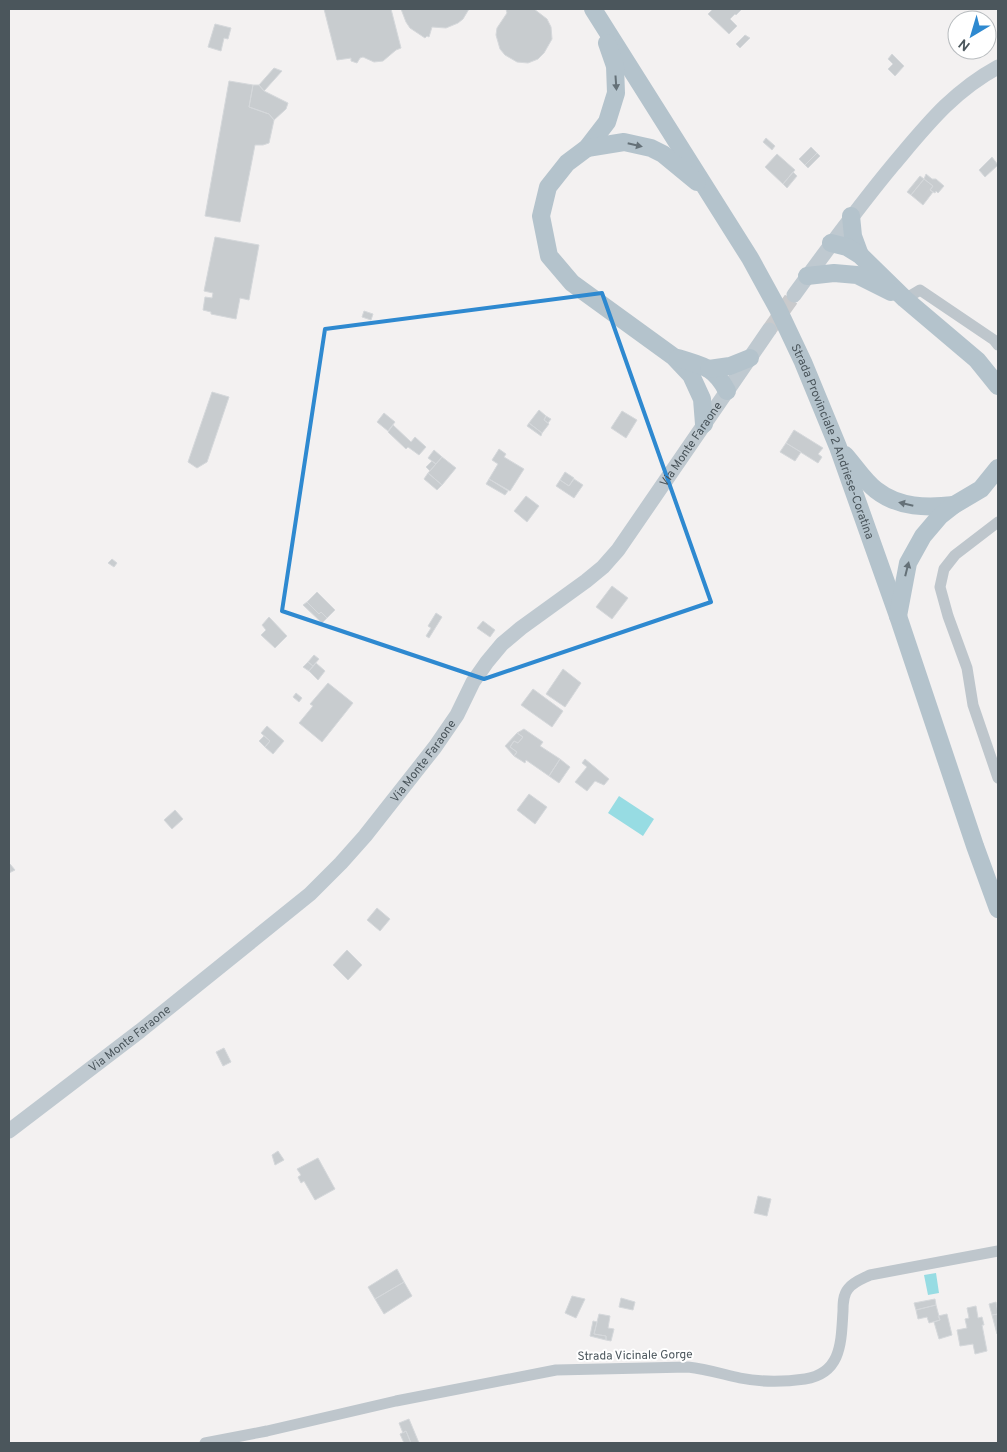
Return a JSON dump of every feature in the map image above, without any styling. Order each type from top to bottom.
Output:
[{"type":"main road","points":[[596,14],[614,66],[616,92],[607,122],[587,148],[568,163],[548,187],[541,216],[550,256],[572,283],[674,357],[692,375],[710,388],[727,391]]},
{"type":"main road","name":"Strada Provinciale 2 Andriese-Coratina","points":[[596,14],[750,258],[778,309],[803,362],[838,447],[998,909]]},
{"type":"main road","points":[[587,148],[624,142],[651,148],[663,154],[709,192]]},
{"type":"main road","points":[[851,216],[853,236],[860,255]]},
{"type":"main road","points":[[831,243],[847,247],[860,255],[905,298],[977,360],[998,386]]},
{"type":"main road","points":[[831,243],[840,259],[857,275],[905,298]]},
{"type":"main road","points":[[807,276],[834,273],[857,275]]},
{"type":"main road","points":[[674,357],[709,369],[720,378],[727,391]]},
{"type":"main road","points":[[709,369],[730,366],[750,358]]},
{"type":"main road","points":[[692,375],[702,399],[704,424]]},
{"type":"main road","points":[[838,447],[876,490],[898,502],[925,508],[954,505]]},
{"type":"main road","points":[[898,616],[908,563],[923,536],[940,516],[981,489],[998,468]]},
{"type":"street","points":[[794,296],[851,216],[937,113],[968,86],[998,67]]},
{"type":"street","points":[[905,298],[920,290],[994,340],[998,345]]},
{"type":"street","name":"Via Monte Faraone","points":[[9,1131],[155,1019],[310,894],[341,864],[435,747],[457,715],[473,682],[502,644],[520,628],[586,582],[618,550],[769,330]]},
{"type":"street","points":[[998,522],[955,555],[944,569],[940,587],[948,616],[967,668],[973,705],[998,778]]},
{"type":"street","name":"Strada Vicinale Gorge","points":[[205,1443],[267,1431],[406,1399],[556,1370],[688,1367],[708,1369],[741,1378],[765,1381],[804,1379],[818,1376],[828,1370],[836,1358],[841,1338],[844,1299],[847,1290],[856,1282],[870,1275],[998,1251]]},
{"type":"highlighted area","points":[[602,293],[711,602],[484,679],[282,611],[325,329]]},
{"type":"water","points":[[619,796],[654,819],[643,836],[608,813]]},
{"type":"water","points":[[936,1273],[939,1293],[928,1295],[924,1275]]},
{"type":"building","points":[[324,9],[391,9],[401,48],[383,61],[374,62],[363,57],[357,63],[351,61],[351,58],[337,60]]},
{"type":"building","points":[[401,9],[469,9],[458,23],[446,28],[432,27],[429,37],[425,38],[410,28]]},
{"type":"building","points":[[506,9],[534,9],[547,19],[551,27],[552,39],[538,59],[528,63],[517,62],[505,55],[500,49],[496,35],[497,28],[507,13]]},
{"type":"building","points":[[713,9],[742,9],[730,19],[737,26],[729,34],[708,14]]},
{"type":"building","points":[[215,24],[231,28],[228,39],[224,38],[221,51],[208,47]]},
{"type":"building","points":[[745,35],[750,38],[740,48],[736,44]]},
{"type":"building","points":[[892,54],[904,66],[895,76],[888,69],[893,64],[888,59]]},
{"type":"building","points":[[274,68],[282,71],[264,91],[259,85]]},
{"type":"building","points":[[229,81],[253,85],[249,107],[269,114],[274,120],[269,143],[255,145],[240,222],[205,216]]},
{"type":"building","points":[[253,85],[259,85],[264,91],[288,103],[286,109],[274,120],[269,114],[249,107]]},
{"type":"building","points":[[766,138],[775,146],[772,150],[763,142]]},
{"type":"building","points":[[811,147],[817,153],[805,165],[799,159]]},
{"type":"building","points":[[817,153],[820,156],[808,168],[805,165]]},
{"type":"building","points":[[777,154],[795,170],[783,184],[765,167]]},
{"type":"building","points":[[992,157],[998,165],[985,177],[979,170]]},
{"type":"building","points":[[793,172],[797,176],[787,188],[783,184]]},
{"type":"building","points":[[926,174],[944,186],[938,193],[930,190],[933,186],[924,179]]},
{"type":"building","points":[[920,176],[924,179],[911,195],[907,192]]},
{"type":"building","points":[[924,179],[933,186],[930,190],[933,192],[923,205],[911,195]]},
{"type":"building","points":[[215,237],[259,245],[249,300],[240,298],[236,319],[211,314],[211,312],[203,310],[205,297],[212,298],[213,293],[204,291]]},
{"type":"building","points":[[364,311],[373,314],[371,320],[362,317]]},
{"type":"building","points":[[212,392],[229,397],[207,462],[197,468],[188,462]]},
{"type":"building","points":[[539,410],[546,416],[544,420],[549,424],[542,433],[529,423]]},
{"type":"building","points":[[622,411],[637,420],[626,438],[611,428]]},
{"type":"building","points":[[384,413],[395,422],[388,431],[377,422]]},
{"type":"building","points":[[546,416],[551,419],[548,423],[544,420]]},
{"type":"building","points":[[529,423],[542,433],[541,436],[527,426]]},
{"type":"building","points":[[393,425],[411,442],[415,437],[426,447],[419,455],[408,447],[406,449],[388,432]]},
{"type":"building","points":[[794,430],[823,448],[818,454],[822,457],[818,463],[786,443]]},
{"type":"building","points":[[786,443],[801,452],[795,461],[780,452]]},
{"type":"building","points":[[499,449],[506,454],[504,457],[524,469],[510,491],[489,479],[498,464],[492,460]]},
{"type":"building","points":[[434,450],[442,457],[436,464],[428,458]]},
{"type":"building","points":[[442,457],[456,468],[442,485],[428,473]]},
{"type":"building","points":[[432,461],[436,464],[430,471],[426,467]]},
{"type":"building","points":[[565,472],[574,478],[569,486],[560,480]]},
{"type":"building","points":[[428,473],[442,485],[437,490],[424,479]]},
{"type":"building","points":[[489,479],[508,491],[505,495],[486,484]]},
{"type":"building","points":[[574,479],[583,485],[574,498],[556,486],[560,480],[569,486]]},
{"type":"building","points":[[526,496],[539,506],[527,522],[514,511]]},
{"type":"building","points":[[112,559],[117,563],[114,567],[108,563]]},
{"type":"building","points":[[612,586],[628,598],[612,619],[596,607]]},
{"type":"building","points":[[317,592],[335,610],[327,618],[321,612],[319,614],[307,602]]},
{"type":"building","points":[[307,602],[319,614],[321,612],[327,618],[322,623],[303,605]]},
{"type":"building","points":[[436,613],[442,617],[429,638],[426,636],[431,628],[428,626]]},
{"type":"building","points":[[269,617],[287,636],[275,648],[261,635],[266,630],[262,625]]},
{"type":"building","points":[[483,621],[495,630],[490,637],[477,628]]},
{"type":"building","points":[[314,655],[319,659],[313,666],[308,662]]},
{"type":"building","points":[[308,662],[313,666],[309,671],[303,667]]},
{"type":"building","points":[[316,663],[325,671],[318,680],[309,671]]},
{"type":"building","points":[[563,669],[581,683],[565,707],[546,694]]},
{"type":"building","points":[[328,683],[353,703],[322,742],[299,723],[313,706],[310,704]]},
{"type":"building","points":[[533,689],[563,711],[552,727],[521,705]]},
{"type":"building","points":[[296,693],[302,698],[299,702],[293,697]]},
{"type":"building","points":[[267,726],[284,741],[273,754],[265,747],[270,741],[261,733]]},
{"type":"building","points":[[524,729],[543,742],[540,746],[560,759],[549,776],[526,760],[525,763],[514,756],[517,752],[510,747],[514,741],[518,743],[523,737],[517,733]]},
{"type":"building","points":[[517,733],[523,737],[518,743],[514,741],[510,747],[517,752],[514,756],[505,746]]},
{"type":"building","points":[[264,736],[270,741],[265,747],[259,741]]},
{"type":"building","points":[[560,759],[570,767],[559,783],[549,776]]},
{"type":"building","points":[[585,759],[609,779],[604,785],[595,781],[587,791],[575,782],[587,767],[582,763]]},
{"type":"building","points":[[529,794],[547,807],[535,824],[517,810]]},
{"type":"building","points":[[175,810],[183,819],[172,829],[164,820]]},
{"type":"building","points":[[9,865],[15,870],[9,873]]},
{"type":"building","points":[[377,908],[390,919],[380,931],[367,920]]},
{"type":"building","points":[[347,950],[362,965],[348,980],[333,965]]},
{"type":"building","points":[[224,1048],[231,1062],[223,1066],[216,1052]]},
{"type":"building","points":[[278,1151],[284,1160],[275,1165],[272,1155]]},
{"type":"building","points":[[318,1158],[335,1189],[315,1200],[304,1181],[301,1183],[298,1177],[301,1175],[297,1169]]},
{"type":"building","points":[[758,1196],[771,1199],[767,1216],[754,1213]]},
{"type":"building","points":[[397,1269],[404,1282],[375,1299],[368,1287]]},
{"type":"building","points":[[404,1282],[412,1296],[384,1314],[375,1299]]},
{"type":"building","points":[[572,1296],[585,1299],[576,1318],[565,1313]]},
{"type":"building","points":[[621,1298],[635,1302],[633,1310],[619,1307]]},
{"type":"building","points":[[935,1299],[936,1305],[916,1310],[914,1303]]},
{"type":"building","points":[[996,1302],[998,1314],[992,1315],[989,1304]]},
{"type":"building","points":[[936,1305],[940,1320],[929,1323],[927,1317],[918,1319],[916,1310]]},
{"type":"building","points":[[976,1306],[978,1318],[982,1317],[984,1325],[982,1325],[987,1351],[975,1354],[973,1344],[960,1346],[957,1330],[967,1328],[965,1319],[969,1318],[967,1308]]},
{"type":"building","points":[[599,1314],[610,1316],[608,1328],[614,1329],[611,1341],[606,1340],[606,1336],[594,1334]]},
{"type":"building","points":[[947,1314],[952,1335],[939,1339],[934,1322],[940,1320],[938,1316]]},
{"type":"building","points":[[998,1314],[998,1334],[997,1334],[992,1315]]},
{"type":"building","points":[[593,1321],[597,1322],[594,1334],[606,1336],[606,1340],[590,1336]]},
{"type":"building","points":[[409,1419],[419,1443],[411,1443],[406,1431],[403,1433],[399,1423]]},
{"type":"building","points":[[406,1431],[411,1443],[404,1443],[400,1434]]},
{"type":"tunnel","points":[[769,330],[794,295]]}]
